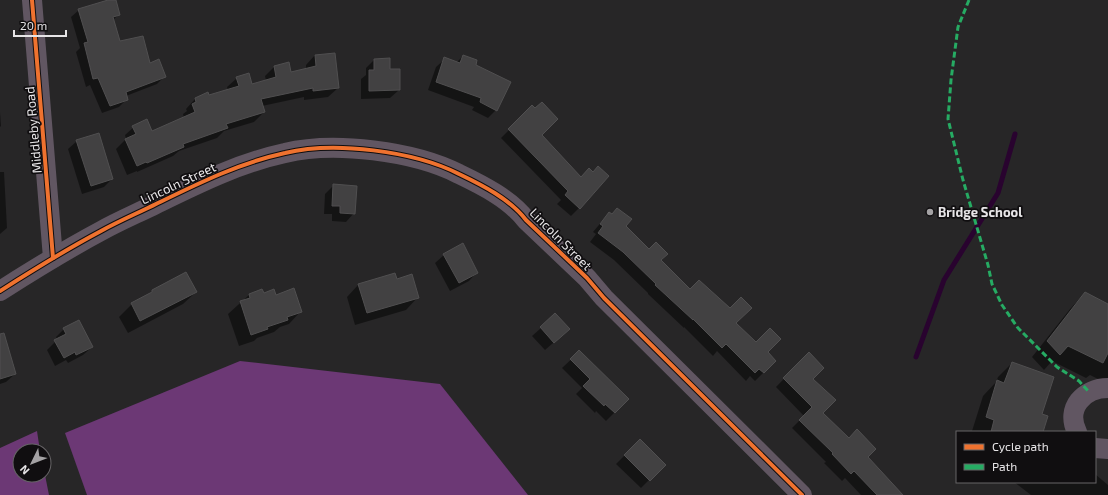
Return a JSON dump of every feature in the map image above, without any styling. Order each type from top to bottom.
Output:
[{"type":"street","name":"Middleby Road","points":[[32,0],[53,258]]},
{"type":"street","name":"Lincoln Street","points":[[0,291],[102,230],[216,176],[241,166],[286,152],[334,148],[383,152],[421,160],[444,166],[474,181],[520,212],[526,220],[587,278],[615,308],[802,495]]},
{"type":"street","points":[[1077,431],[1073,417],[1081,398],[1098,388],[1108,388]]},
{"type":"street","points":[[1096,448],[1108,449]]},
{"type":"shaded area","points":[[240,361],[440,384],[528,495],[87,495],[65,433]]},
{"type":"shaded area","points":[[37,431],[39,443],[12,443],[12,483],[47,483],[49,495],[0,495],[0,448]]},
{"type":"building","points":[[108,0],[116,0],[120,15],[113,17],[120,41],[143,36],[150,63],[159,59],[166,77],[126,92],[128,100],[110,106],[98,78],[93,79],[84,43],[88,42],[78,9]]},
{"type":"building","points":[[335,53],[339,88],[313,91],[313,88],[261,99],[265,112],[226,124],[228,128],[183,144],[184,147],[137,166],[125,139],[136,134],[132,126],[147,119],[152,131],[195,112],[192,104],[196,102],[195,98],[208,92],[209,95],[239,86],[236,77],[249,73],[252,84],[276,77],[274,66],[289,62],[291,72],[316,66],[315,55]]},
{"type":"building","points":[[463,55],[477,60],[476,65],[511,82],[497,111],[480,102],[481,98],[436,82],[444,57],[460,63]]},
{"type":"building","points":[[390,58],[390,69],[400,69],[400,90],[369,91],[369,70],[374,70],[374,59]]},
{"type":"building","points":[[542,102],[558,119],[542,135],[581,177],[589,168],[593,172],[598,166],[609,176],[580,209],[565,195],[568,191],[508,129],[532,105],[535,108]]},
{"type":"building","points":[[99,133],[113,179],[91,186],[76,140]]},
{"type":"building","points":[[333,184],[357,186],[355,214],[340,213],[340,206],[332,206]]},
{"type":"building","points":[[617,208],[632,219],[626,226],[649,249],[656,242],[668,254],[661,260],[690,289],[699,280],[730,308],[741,297],[752,308],[736,323],[756,342],[770,328],[781,339],[768,352],[776,361],[764,373],[759,369],[755,373],[726,344],[722,348],[693,319],[655,285],[656,284],[623,252],[598,233],[603,226],[600,224],[609,212],[612,214]]},
{"type":"building","points":[[463,243],[478,273],[459,283],[443,254]]},
{"type":"building","points":[[186,272],[197,292],[140,321],[131,303]]},
{"type":"building","points":[[395,273],[397,279],[412,274],[419,298],[367,313],[358,284]]},
{"type":"building","points":[[294,288],[302,312],[287,317],[288,320],[267,327],[268,329],[251,335],[240,301],[250,298],[249,294],[262,289],[264,293],[274,289],[276,295]]},
{"type":"building","points":[[1085,292],[1108,304],[1108,353],[1103,363],[1068,346],[1060,355],[1047,341]]},
{"type":"building","points":[[555,313],[570,329],[554,343],[540,327]]},
{"type":"building","points":[[79,320],[93,347],[76,355],[75,352],[64,358],[54,340],[66,334],[63,328]]},
{"type":"building","points":[[4,333],[16,374],[0,379],[0,334]]},
{"type":"building","points":[[579,350],[629,399],[615,413],[605,404],[604,406],[583,386],[590,379],[570,359]]},
{"type":"building","points":[[809,352],[824,368],[813,379],[836,400],[823,413],[849,438],[857,429],[876,449],[868,457],[903,495],[877,495],[854,471],[851,474],[832,454],[833,453],[799,420],[812,407],[783,378]]},
{"type":"building","points":[[1012,362],[1054,377],[1042,414],[1048,416],[1043,431],[991,431],[994,420],[986,417],[997,380],[1004,383]]},
{"type":"building","points":[[640,439],[666,465],[650,481],[624,455]]},
{"type":"waterway","points":[[916,357],[944,280],[998,193],[1015,134]]},
{"type":"marked path","points":[[969,0],[958,27],[951,80],[948,119],[963,180],[988,265],[992,284],[1002,305],[1018,328],[1057,367],[1079,381],[1089,392]]},
{"type":"cycle path","points":[[32,0],[53,258]]},
{"type":"cycle path","points":[[0,291],[63,252],[108,227],[203,182],[251,162],[285,153],[327,148],[374,150],[420,159],[441,166],[468,178],[495,193],[519,212],[587,278],[604,298],[802,495]]},
{"type":"place","name":"Bridge School","points":[[930,212]]}]
